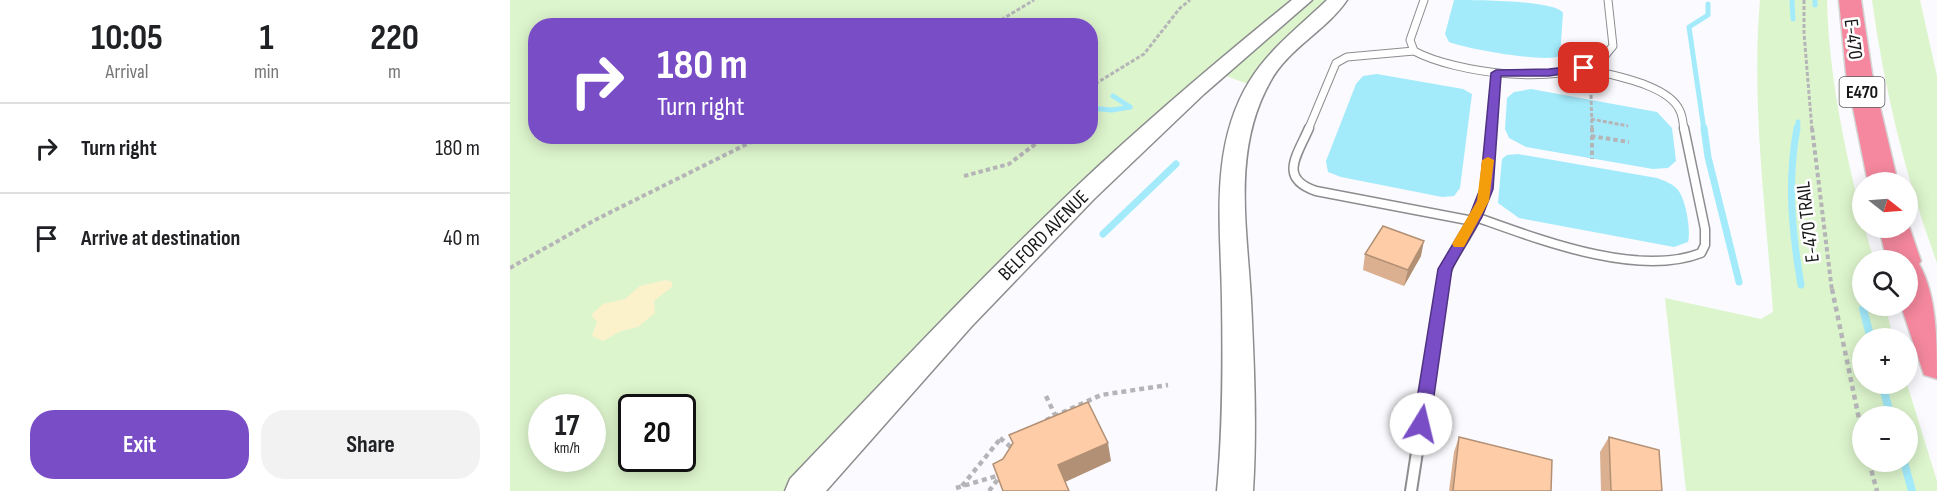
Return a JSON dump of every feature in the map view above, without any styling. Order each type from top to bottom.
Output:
[{"type":"highway","name":"E-470","points":[[1850,0],[1859,73],[1881,172]]},
{"type":"highway","points":[[1918,297],[1924,311],[1937,364]]},
{"type":"main road","name":"BELFORD AVENUE","points":[[803,491],[961,319],[1085,193],[1177,106],[1303,0]]},
{"type":"main road","points":[[1235,491],[1239,423],[1232,192],[1235,147],[1244,112],[1265,72],[1290,43],[1338,0]]},
{"type":"lane","points":[[1414,51],[1410,40],[1424,0]]},
{"type":"lane","points":[[1584,68],[1650,87],[1670,98],[1680,110],[1705,229],[1705,245],[1701,253],[1678,263],[1655,264],[1538,239],[1474,219],[1316,191],[1293,178],[1292,168],[1336,63],[1347,57],[1414,51],[1442,63],[1496,73],[1549,73],[1584,68],[1600,61],[1613,49],[1608,0]]},
{"type":"lane","points":[[1411,491],[1445,269],[1474,219],[1486,189],[1496,73]]},
{"type":"path","points":[[1004,18],[1034,0]]},
{"type":"path","points":[[1098,82],[1144,54],[1180,8],[1190,0]]},
{"type":"path","name":"E-470 TRAIL","points":[[1804,0],[1805,44],[1824,246],[1843,356],[1855,406]]},
{"type":"path","points":[[1591,97],[1592,159]]},
{"type":"path","points":[[1591,119],[1628,126]]},
{"type":"path","points":[[1591,136],[1629,142]]},
{"type":"path","points":[[510,268],[595,219],[747,144]]},
{"type":"path","points":[[964,176],[1010,164],[1036,144]]},
{"type":"path","points":[[1038,424],[1101,395],[1168,385]]},
{"type":"path","points":[[1046,396],[1055,415]]},
{"type":"path","points":[[989,491],[1003,473],[958,487],[1000,438],[1012,451],[1017,441]]},
{"type":"path","points":[[1872,472],[1877,491]]},
{"type":"green space","points":[[510,0],[1293,0],[1197,79],[786,491],[510,491]]},
{"type":"green space","points":[[1312,0],[1328,0],[1276,46],[1248,84],[1223,75]]},
{"type":"green space","points":[[1760,0],[1827,0],[1832,66],[1852,175],[1852,238],[1868,238],[1871,250],[1852,250],[1852,316],[1888,316],[1891,328],[1852,328],[1852,394],[1910,394],[1914,406],[1852,406],[1852,472],[1918,472],[1918,420],[1937,481],[1937,491],[1686,491],[1665,298],[1761,319],[1773,312],[1760,156],[1757,78]]},
{"type":"green space","points":[[1872,0],[1920,0],[1937,76],[1937,263],[1918,208],[1918,172],[1908,172],[1897,133]]},
{"type":"sand","points":[[666,280],[672,282],[672,287],[654,301],[655,313],[638,327],[621,331],[603,341],[592,336],[597,322],[591,315],[603,304],[625,299],[640,286]]},
{"type":"water","points":[[1454,0],[1530,3],[1557,9],[1563,13],[1560,56],[1539,58],[1523,56],[1449,42],[1445,34]]},
{"type":"water","points":[[1377,74],[1463,89],[1472,94],[1460,188],[1454,196],[1442,197],[1341,177],[1328,172],[1326,161],[1356,84],[1363,76]]},
{"type":"water","points":[[1531,89],[1657,112],[1672,128],[1676,161],[1668,168],[1653,169],[1526,147],[1509,138],[1505,129],[1507,98],[1514,92]]},
{"type":"water","points":[[1518,154],[1657,178],[1669,183],[1678,190],[1683,201],[1688,223],[1688,242],[1674,247],[1519,218],[1498,203],[1502,159],[1507,155]]},
{"type":"building","points":[[1383,226],[1424,241],[1408,270],[1365,254]]},
{"type":"building","points":[[1088,402],[1108,443],[1058,465],[1069,491],[1003,491],[993,464],[1003,459],[1013,443],[1009,435]]},
{"type":"building","points":[[1459,437],[1552,460],[1551,491],[1453,491]]},
{"type":"building","points":[[1609,437],[1659,450],[1662,491],[1611,491]]},
{"type":"waterway","points":[[1792,0],[1793,19]]},
{"type":"waterway","points":[[1815,0],[1815,5]]},
{"type":"waterway","points":[[1704,130],[1689,27],[1708,15],[1708,4]]},
{"type":"waterway","points":[[1098,109],[1112,110],[1130,107],[1113,96]]},
{"type":"waterway","points":[[1797,130],[1798,122]]},
{"type":"waterway","points":[[1704,128],[1708,157],[1739,282]]},
{"type":"waterway","points":[[1797,128],[1791,187],[1795,246],[1801,285]]},
{"type":"waterway","points":[[1103,234],[1176,164]]},
{"type":"waterway","points":[[1865,316],[1868,328]]},
{"type":"waterway","points":[[1885,394],[1888,406]]},
{"type":"waterway","points":[[1907,472],[1912,491]]},
{"type":"slow traffic","points":[[1459,244],[1483,201],[1488,160]]},
{"type":"route","points":[[1421,424],[1446,265],[1476,217],[1486,189],[1496,73],[1549,73],[1584,68]]}]
